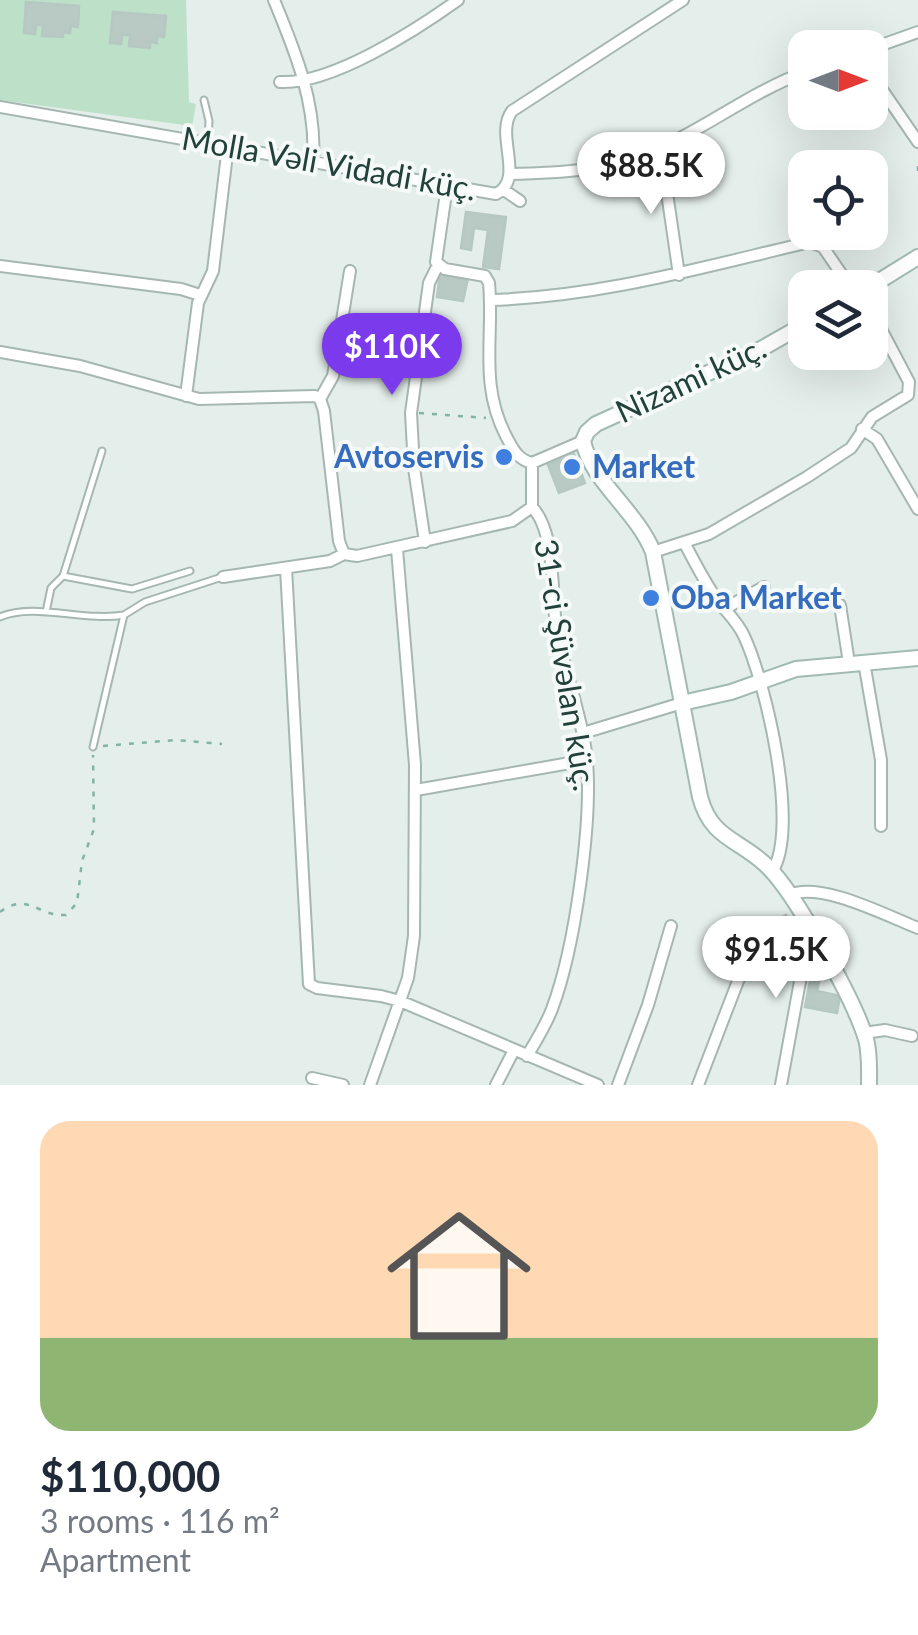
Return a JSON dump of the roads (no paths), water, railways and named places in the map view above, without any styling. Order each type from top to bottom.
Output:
[{"type":"street","points":[[274,0],[305,82],[314,126],[314,161]]},
{"type":"street","points":[[280,82],[305,82],[407,37],[458,0]]},
{"type":"street","points":[[510,174],[505,124],[512,111],[683,0]]},
{"type":"street","points":[[888,43],[918,32]]},
{"type":"street","name":"Molla Vəli Vidadi küç.","points":[[0,107],[490,194],[504,190],[510,174],[544,176],[592,169],[656,150],[788,79]]},
{"type":"street","points":[[888,98],[918,142]]},
{"type":"street","points":[[186,396],[200,295],[213,271],[228,146]]},
{"type":"street","points":[[656,150],[665,179],[679,275]]},
{"type":"street","points":[[424,542],[411,413],[430,283],[438,265],[436,248],[447,186]]},
{"type":"street","points":[[504,190],[520,201]]},
{"type":"street","points":[[490,300],[558,297],[679,275],[810,242],[823,247],[839,270]]},
{"type":"street","points":[[888,276],[918,257]]},
{"type":"street","points":[[438,265],[485,276],[490,283],[488,369],[497,416],[517,456],[532,463],[583,441],[592,465],[640,524],[653,552],[706,817],[717,831],[772,872],[789,895],[864,1033],[869,1085]]},
{"type":"street","points":[[0,266],[181,289],[200,295]]},
{"type":"street","points":[[344,554],[320,399],[333,376],[350,270]]},
{"type":"street","name":"Nizami küç.","points":[[583,441],[586,432],[596,424],[732,363],[788,333]]},
{"type":"street","points":[[653,552],[685,544],[807,477],[851,448],[872,418],[908,394],[910,388],[888,344]]},
{"type":"street","points":[[0,352],[80,366],[186,396],[224,400],[308,394],[320,399]]},
{"type":"street","points":[[862,428],[878,439],[918,510]]},
{"type":"street","points":[[224,576],[330,561],[344,554],[357,556],[512,522],[532,507],[532,463]]},
{"type":"street","name":"31-ci Şüvəlan küç.","points":[[528,1056],[552,1010],[561,980],[587,815],[583,733],[559,641],[550,558],[541,520],[532,507]]},
{"type":"street","points":[[685,544],[743,634],[772,728],[782,842],[772,872]]},
{"type":"street","points":[[370,1085],[413,957],[416,790],[397,548]]},
{"type":"street","points":[[286,568],[309,984],[400,1002],[598,1085]]},
{"type":"street","points":[[724,608],[764,587]]},
{"type":"street","points":[[840,605],[881,760],[881,826]]},
{"type":"street","points":[[583,733],[731,692],[796,669],[918,658]]},
{"type":"street","points":[[416,790],[587,760]]},
{"type":"street","points":[[789,895],[802,890],[828,896],[918,928]]},
{"type":"street","points":[[618,1085],[648,1006],[671,926]]},
{"type":"street","points":[[698,1085],[748,955],[758,952],[803,966],[824,954]]},
{"type":"street","points":[[781,1085],[803,966]]},
{"type":"street","points":[[864,1033],[885,1030],[912,1036]]},
{"type":"street","points":[[496,1085],[514,1050]]},
{"type":"street","points":[[312,1078],[342,1085]]},
{"type":"lane","points":[[204,100],[208,142]]},
{"type":"lane","points":[[46,612],[51,588],[64,576],[102,451]]},
{"type":"lane","points":[[64,576],[139,589],[190,571]]},
{"type":"lane","points":[[0,617],[10,612],[86,618],[124,615],[146,602],[224,576]]},
{"type":"lane","points":[[93,747],[124,615]]},
{"type":"place","name":"Avtoservis","points":[[504,457]]},
{"type":"place","name":"Market","points":[[572,467]]},
{"type":"place","name":"Oba Market","points":[[651,598]]}]
